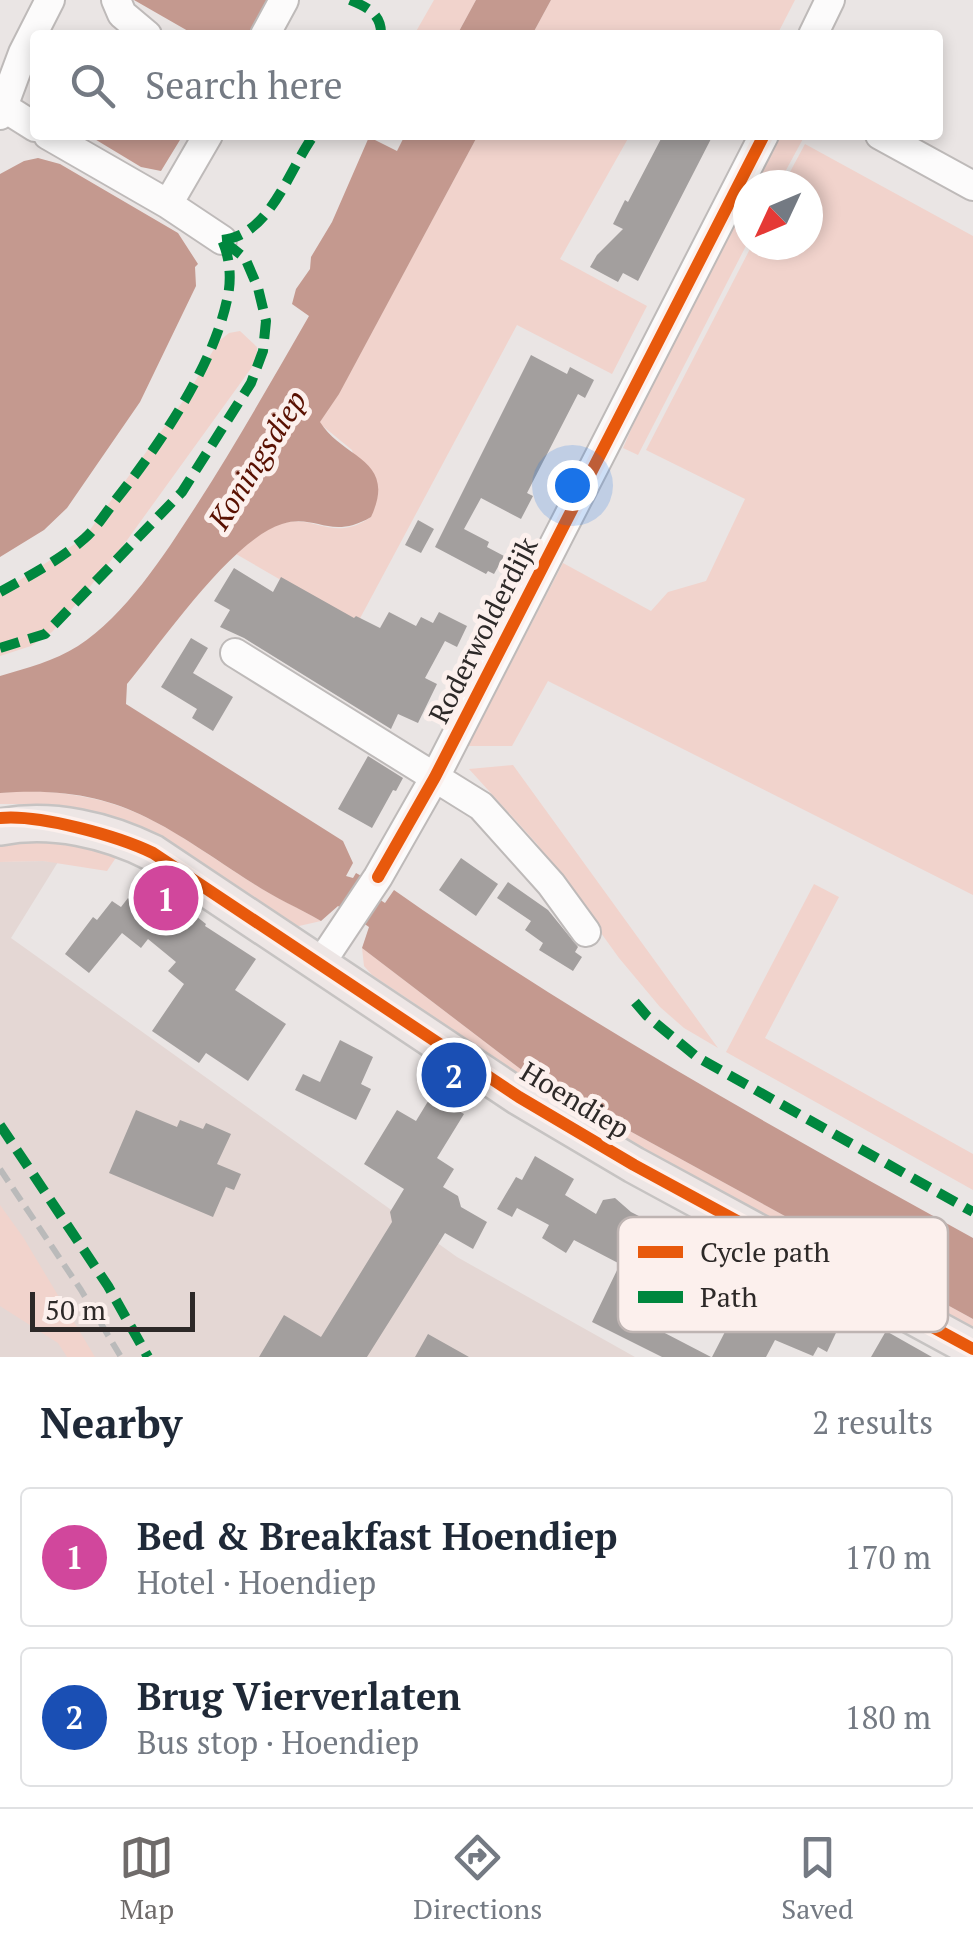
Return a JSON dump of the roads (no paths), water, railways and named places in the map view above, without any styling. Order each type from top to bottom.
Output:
[{"type":"main road","name":"Hoendiep","points":[[0,826],[58,825],[130,841],[209,888],[519,1097],[732,1217]]},
{"type":"main road","name":"Hoendiep","points":[[944,1332],[973,1348]]},
{"type":"street","points":[[35,30],[50,0]]},
{"type":"street","points":[[116,0],[122,14],[141,30]]},
{"type":"street","points":[[267,30],[284,0]]},
{"type":"street","points":[[815,30],[830,0]]},
{"type":"street","points":[[30,39],[2,112],[30,125]]},
{"type":"street","points":[[57,140],[222,240]]},
{"type":"street","points":[[168,204],[205,140]]},
{"type":"street","name":"Roderwolderdijk","points":[[320,964],[378,877],[435,777],[761,140]]},
{"type":"street","points":[[889,140],[973,186]]},
{"type":"street","points":[[236,652],[481,806],[551,884],[586,932]]},
{"type":"water","points":[[134,0],[267,0],[251,30],[186,30]]},
{"type":"water","points":[[476,0],[551,0],[535,30],[460,30]]},
{"type":"water","points":[[96,140],[180,140],[161,171],[141,167]]},
{"type":"water","name":"Koningsdiep","points":[[368,140],[397,151],[402,140],[475,140],[339,394],[320,422],[373,471],[378,498],[371,517],[345,527],[304,522],[282,524],[241,550],[178,619],[127,684],[126,704],[343,841],[353,863],[346,876],[353,878],[356,873],[365,878],[360,887],[385,903],[394,890],[606,1028],[936,1217],[787,1217],[531,1077],[362,948],[369,927],[338,906],[321,921],[262,889],[164,826],[108,802],[41,792],[0,793],[0,676],[50,660],[78,646],[112,618],[143,582],[211,483],[309,316],[292,304],[296,289],[310,269],[311,257],[332,222]]},
{"type":"water","points":[[38,158],[60,164],[178,233],[198,264],[196,286],[140,402],[67,508],[44,530],[0,557],[0,174]]},
{"type":"water","points":[[948,1224],[973,1238],[973,1319],[948,1305]]},
{"type":"railway","points":[[0,1169],[121,1357]]},
{"type":"place","name":"Bed & Breakfast Hoendiep","points":[[166,898]]},
{"type":"place","name":"Brug Vierverlaten","points":[[454,1075]]}]
